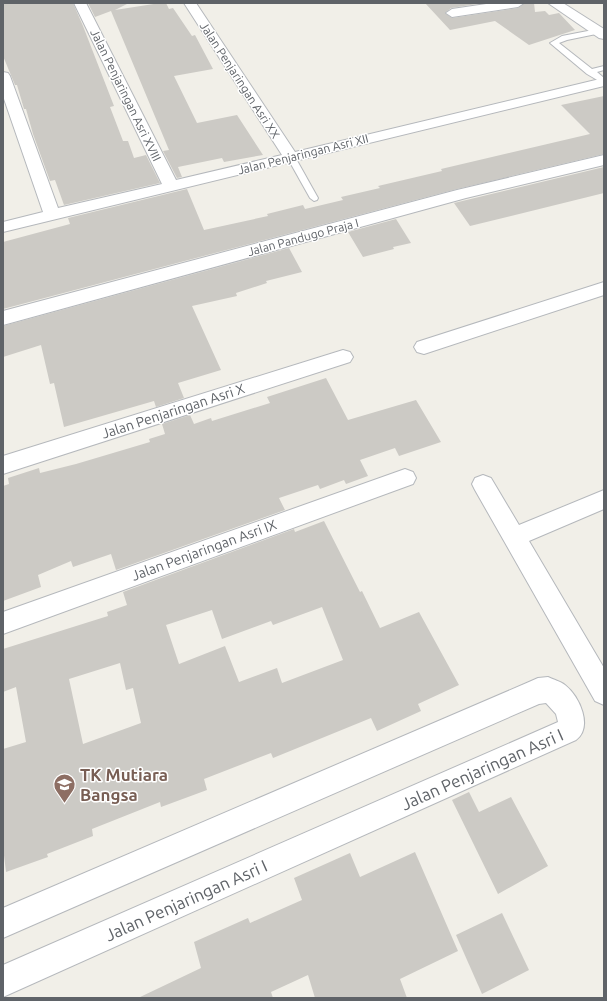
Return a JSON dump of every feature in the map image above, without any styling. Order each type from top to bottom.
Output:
[{"type":"street","name":"Jalan Penjaringan Asri XVIII","points":[[80,3],[171,186]]},
{"type":"street","name":"Jalan Penjaringan Asri XX","points":[[190,3],[291,157]]},
{"type":"street","points":[[452,13],[518,3]]},
{"type":"street","points":[[554,3],[601,33]]},
{"type":"street","points":[[3,76],[52,215]]},
{"type":"street","name":"Jalan Penjaringan Asri XII","points":[[3,227],[604,82]]},
{"type":"street","name":"Jalan Pandugo Praja I","points":[[3,318],[455,196],[604,160]]},
{"type":"street","points":[[424,347],[604,288]]},
{"type":"street","name":"Jalan Penjaringan Asri X","points":[[3,465],[343,357]]},
{"type":"street","name":"Jalan Penjaringan Asri IX","points":[[3,623],[405,478]]},
{"type":"street","points":[[483,484],[514,537],[596,662],[604,692]]},
{"type":"street","points":[[514,537],[604,499]]},
{"type":"street","name":"Jalan Penjaringan Asri I","points":[[3,923],[538,691],[548,690],[559,696],[572,718],[572,727],[568,731],[3,981]]},
{"type":"lane","points":[[601,33],[565,38],[554,43],[604,82]]},
{"type":"lane","points":[[590,72],[604,68]]},
{"type":"lane","name":"Jalan Penjaringan Asri XX","points":[[291,157],[314,198]]},
{"type":"building","points":[[3,3],[73,3],[114,106],[110,107],[123,141],[128,141],[134,158],[146,155],[160,183],[64,205],[55,180],[50,181],[17,85],[15,85],[3,56]]},
{"type":"building","points":[[88,3],[129,3],[115,10],[160,3],[166,3],[169,9],[173,8],[192,36],[195,35],[213,69],[174,76],[197,123],[237,115],[263,155],[224,162],[222,158],[178,167],[182,177],[177,178],[163,151],[169,150],[111,11],[95,17]]},
{"type":"building","points":[[425,3],[483,3],[451,8],[445,13],[452,18],[518,8],[525,3],[534,3],[535,12],[545,11],[549,15],[559,13],[575,30],[529,45],[495,21],[450,30]]},
{"type":"building","points":[[604,96],[604,154],[457,189],[3,309],[3,242],[70,224],[68,218],[187,189],[204,230],[268,216],[267,214],[303,205],[305,209],[343,200],[341,197],[380,188],[378,186],[442,171],[441,169],[590,134],[561,105]]},
{"type":"building","points":[[604,167],[604,193],[470,226],[454,203]]},
{"type":"building","points":[[396,219],[411,243],[363,257],[348,232]]},
{"type":"building","points":[[289,248],[302,272],[266,281],[267,283],[236,293],[237,296],[192,306],[221,370],[178,383],[184,398],[156,407],[154,401],[64,427],[54,383],[50,384],[41,345],[3,357],[3,326]]},
{"type":"building","points":[[326,378],[348,420],[416,400],[441,442],[399,456],[395,448],[360,460],[368,476],[346,484],[344,480],[320,489],[318,485],[279,498],[285,510],[116,570],[111,554],[73,567],[71,561],[38,575],[41,587],[3,601],[3,486],[9,484],[8,478],[39,468],[40,473],[76,464],[150,442],[149,439],[165,434],[162,424],[190,415],[194,424],[211,418],[212,421],[270,403],[267,397]]},
{"type":"building","points":[[324,521],[360,592],[362,591],[380,628],[419,612],[459,685],[418,704],[421,711],[377,731],[371,718],[273,758],[271,753],[204,779],[207,790],[161,807],[160,802],[92,829],[93,836],[47,854],[48,857],[6,872],[3,847],[3,749],[26,742],[16,687],[3,692],[3,649],[108,616],[107,612],[127,605],[123,592],[294,529],[295,532]],"holes":[[[322,607],[343,660],[282,683],[277,668],[239,682],[225,646],[179,664],[166,625],[212,610],[222,639],[271,621],[273,625]],[[120,663],[126,690],[133,688],[141,723],[83,744],[69,679]]]},
{"type":"building","points":[[469,792],[479,812],[511,797],[548,866],[498,894],[452,800]]},
{"type":"building","points":[[415,852],[458,951],[400,979],[407,998],[315,998],[308,975],[271,992],[273,998],[138,998],[201,968],[194,942],[248,918],[250,923],[302,900],[294,878],[350,853],[360,877]]},
{"type":"building","points":[[502,913],[529,970],[482,994],[456,935]]},
{"type":"place","name":"TK Mutiara Bangsa","points":[[64,804]]}]
